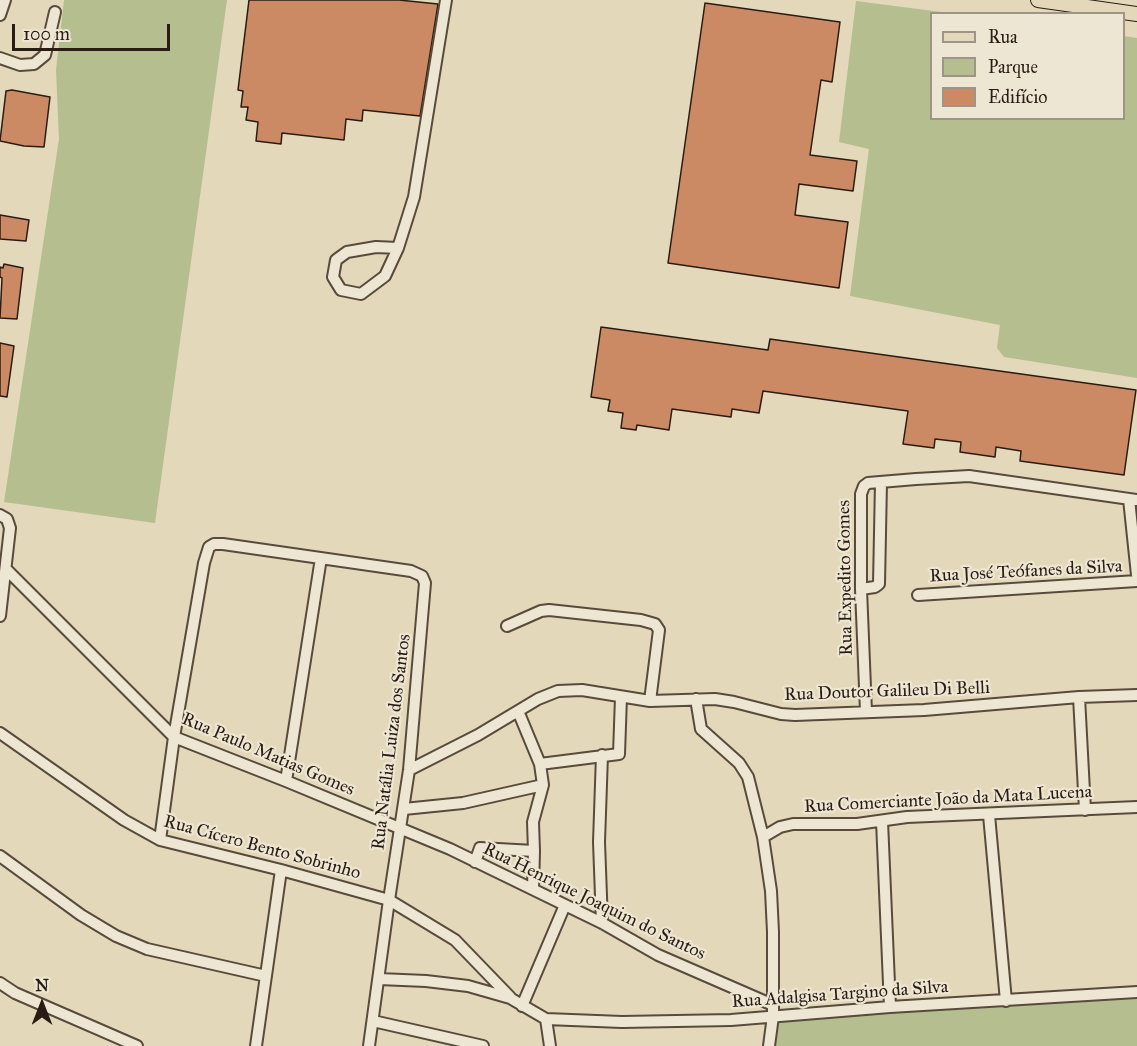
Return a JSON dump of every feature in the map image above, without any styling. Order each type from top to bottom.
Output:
[{"type":"main road","points":[[1038,0],[1123,12]]},
{"type":"street","points":[[0,15],[5,0]]},
{"type":"street","points":[[398,248],[376,247],[347,252],[336,260],[333,277],[341,290],[360,294],[385,276],[398,248],[414,197],[446,0]]},
{"type":"street","points":[[0,58],[20,65],[34,64],[45,55],[55,12]]},
{"type":"street","points":[[861,589],[875,587],[879,584],[881,482],[947,476],[1133,499],[1137,575]]},
{"type":"street","name":"Rua Expedito Gomes","points":[[866,712],[861,589],[861,494],[868,483],[881,482]]},
{"type":"street","points":[[0,515],[7,519],[10,528],[0,616]]},
{"type":"street","points":[[160,840],[174,737],[204,563],[209,547],[214,544],[321,558],[286,781]]},
{"type":"street","name":"Rua Natália Luiza dos Santos","points":[[321,558],[411,571],[422,576],[425,583],[409,770],[388,900],[369,1046]]},
{"type":"street","name":"Rua Paulo Matias Gomes","points":[[6,570],[174,737],[400,828]]},
{"type":"street","name":"Rua José Teófanes da Silva","points":[[918,595],[1137,582]]},
{"type":"street","points":[[507,626],[541,611],[549,610],[641,620],[655,624],[659,630],[650,701]]},
{"type":"street","name":"Rua Doutor Galileu Di Belli","points":[[409,770],[478,735],[538,699],[558,691],[582,690],[650,701],[696,699],[734,702],[781,714],[924,710],[1079,697],[1137,695]]},
{"type":"street","points":[[540,764],[620,753],[621,697]]},
{"type":"street","points":[[1079,697],[1085,810]]},
{"type":"street","points":[[696,699],[701,729],[739,763],[748,777],[764,837],[771,891],[772,1011],[769,1046]]},
{"type":"street","points":[[518,711],[540,764],[543,784],[533,822],[533,889]]},
{"type":"street","name":"Rua Cícero Bento Sobrinho","points":[[0,733],[124,820],[160,840],[388,900],[454,940],[510,998]]},
{"type":"street","points":[[602,755],[599,842],[602,923]]},
{"type":"street","points":[[404,809],[463,803],[543,784]]},
{"type":"street","name":"Rua Comerciante João da Mata Lucena","points":[[764,837],[780,827],[793,824],[857,824],[907,817],[1137,807]]},
{"type":"street","points":[[989,814],[1006,1001]]},
{"type":"street","points":[[882,821],[890,1007]]},
{"type":"street","name":"Rua Henrique Joaquim do Santos","points":[[400,828],[565,904],[658,955],[772,1011]]},
{"type":"street","points":[[475,862],[480,848],[534,851]]},
{"type":"street","points":[[0,856],[81,915],[116,936],[147,949],[266,976]]},
{"type":"street","points":[[256,1046],[281,870]]},
{"type":"street","points":[[522,1006],[565,904]]},
{"type":"street","points":[[379,980],[426,981],[468,986],[510,998],[546,1019],[550,1046]]},
{"type":"street","points":[[0,983],[15,993],[137,1046]]},
{"type":"street","name":"Rua Adalgisa Targino da Silva","points":[[546,1019],[675,1022],[772,1011],[1006,1001],[1137,992]]},
{"type":"street","points":[[373,1021],[483,1046]]},
{"type":"green space","points":[[64,0],[227,0],[155,523],[4,502],[59,139],[56,70]]},
{"type":"green space","points":[[856,1],[941,12],[930,12],[930,120],[1125,120],[1125,36],[1137,38],[1137,378],[1004,357],[997,348],[1000,325],[850,296],[869,149],[839,142]]},
{"type":"green space","points":[[1137,993],[1137,1046],[776,1046],[777,1017]]},
{"type":"building","points":[[249,0],[399,0],[438,4],[420,116],[363,110],[362,121],[346,119],[344,140],[282,133],[281,144],[256,141],[258,122],[246,120],[248,107],[241,107],[243,91],[238,90]]},
{"type":"building","points":[[705,3],[840,22],[832,82],[821,80],[810,155],[857,161],[853,191],[799,184],[795,215],[848,222],[839,288],[668,263]]},
{"type":"building","points":[[12,90],[50,97],[44,147],[0,141],[6,91]]},
{"type":"building","points":[[0,215],[29,220],[26,241],[0,239]]},
{"type":"building","points":[[4,264],[23,268],[17,319],[0,318],[2,278],[0,267],[3,268]]},
{"type":"building","points":[[601,327],[768,350],[770,339],[1136,390],[1124,475],[1020,461],[1021,451],[996,447],[995,457],[960,452],[961,442],[935,439],[934,448],[903,444],[908,411],[763,391],[759,413],[732,409],[731,417],[672,409],[669,430],[637,425],[636,430],[621,428],[623,413],[608,411],[610,400],[591,397]]},
{"type":"building","points":[[0,343],[14,346],[7,397],[0,396]]}]
